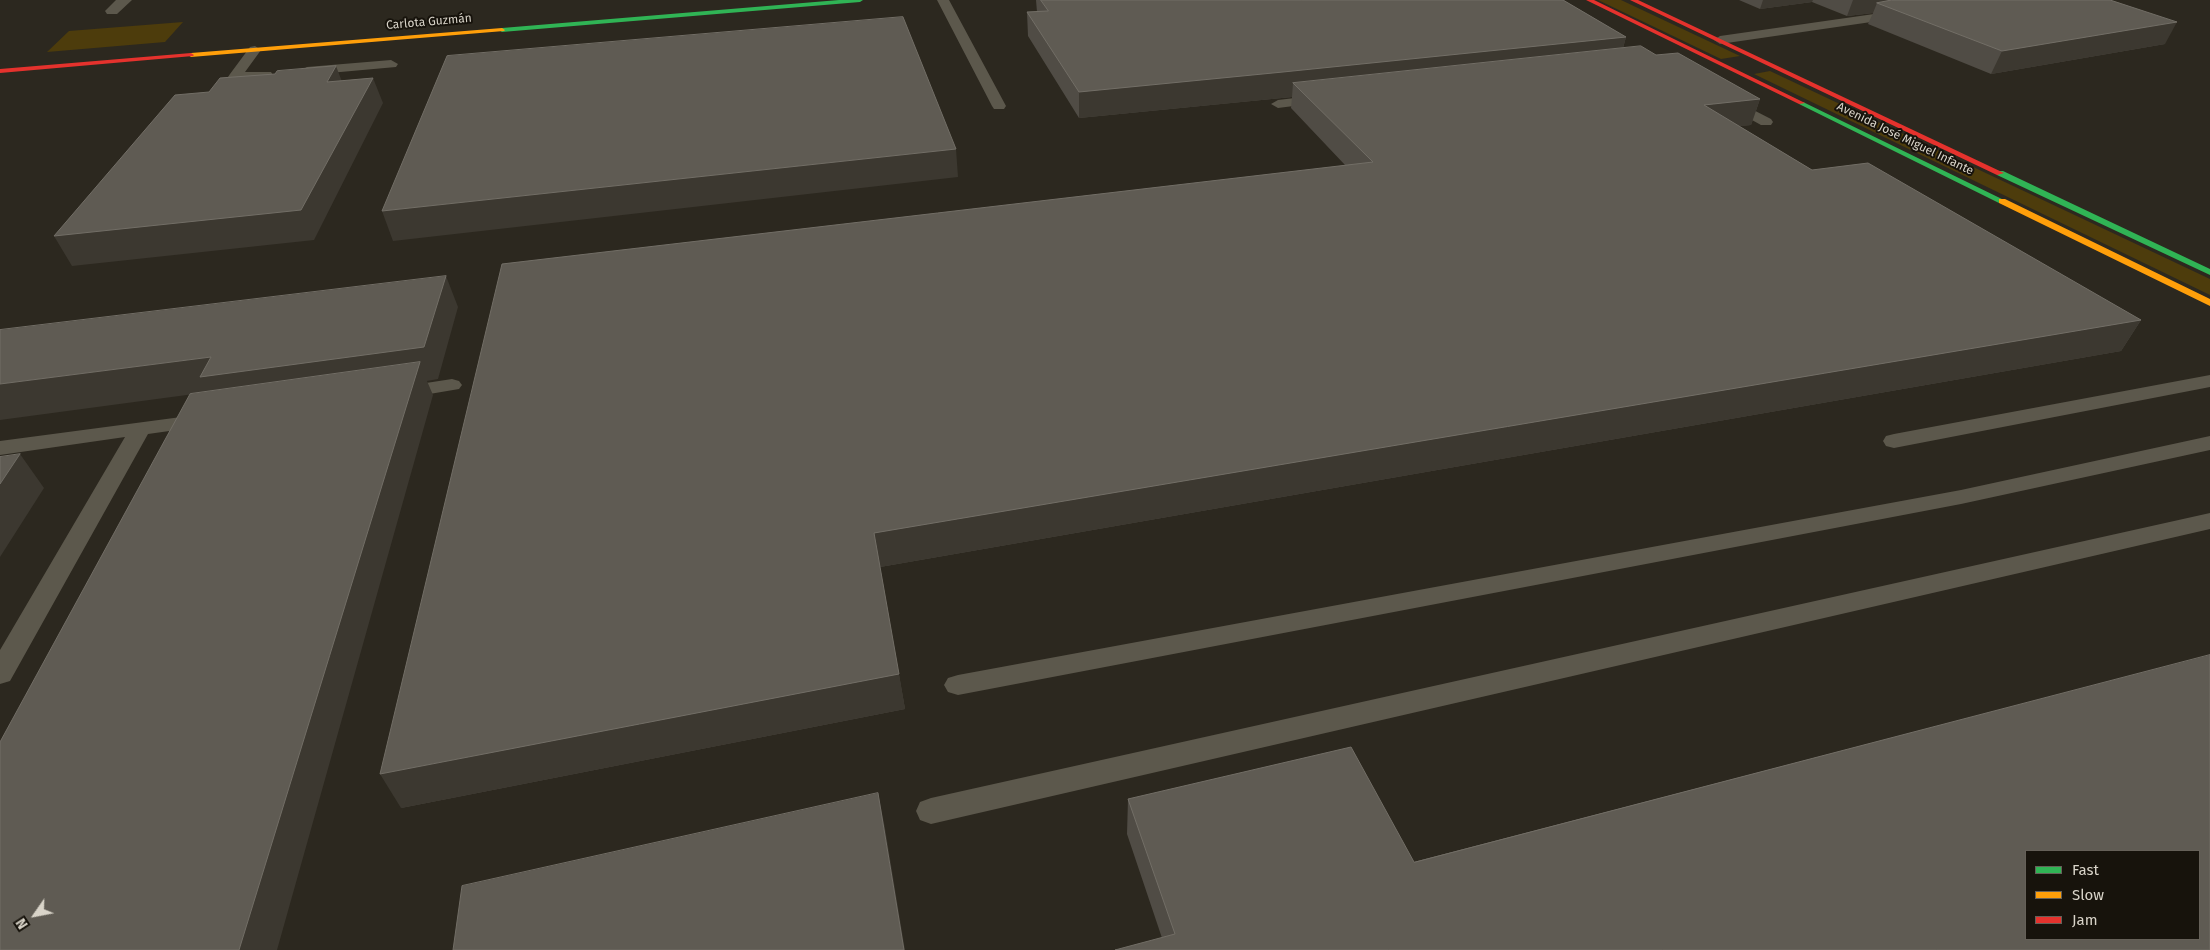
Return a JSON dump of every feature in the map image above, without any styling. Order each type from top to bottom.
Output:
[{"type":"street","points":[[112,11],[125,0]]},
{"type":"street","name":"Carlota Guzmán","points":[[0,71],[860,0]]},
{"type":"street","name":"Avenida José Miguel Infante","points":[[1589,0],[2210,303]]},
{"type":"street","name":"Avenida José Miguel Infante","points":[[1633,0],[2210,272]]},
{"type":"street","points":[[1732,70],[1738,64],[1772,64]]},
{"type":"lane","points":[[943,0],[999,106]]},
{"type":"lane","points":[[1720,40],[1882,17]]},
{"type":"lane","points":[[255,50],[235,77],[391,64]]},
{"type":"lane","points":[[1716,95],[1766,122]]},
{"type":"lane","points":[[1278,104],[1336,98]]},
{"type":"lane","points":[[1894,440],[2210,381]]},
{"type":"lane","points":[[384,395],[452,385]]},
{"type":"lane","points":[[0,448],[219,418]]},
{"type":"lane","points":[[0,674],[141,428]]},
{"type":"lane","points":[[958,685],[1961,497],[2210,443]]},
{"type":"lane","points":[[931,810],[2210,521]]},
{"type":"shaded area","points":[[1598,0],[1621,0],[1740,56],[1721,59]]},
{"type":"shaded area","points":[[183,22],[165,42],[47,52],[69,31]]},
{"type":"shaded area","points":[[1770,71],[2210,279],[2210,295],[1754,74]]},
{"type":"building","points":[[1041,0],[1563,0],[1626,37],[1079,92],[1027,12],[1048,11]]},
{"type":"building","points":[[1892,0],[2110,0],[2177,22],[2002,51],[1877,3]]},
{"type":"building","points":[[903,17],[956,149],[382,211],[447,56]]},
{"type":"building","points":[[1641,46],[1656,55],[1678,53],[1760,99],[1704,105],[1812,170],[1868,163],[2141,320],[874,533],[899,674],[380,774],[502,264],[1373,162],[1293,83]]},
{"type":"building","points":[[336,66],[327,82],[373,78],[301,210],[54,236],[175,95],[209,92],[220,78],[275,74],[277,71]]},
{"type":"building","points":[[446,276],[424,347],[200,377],[211,357],[0,384],[0,330]]},
{"type":"building","points":[[420,362],[239,950],[0,950],[0,742],[190,394]]},
{"type":"building","points":[[20,454],[0,484],[0,457]]},
{"type":"building","points":[[2210,655],[2210,950],[1115,950],[1175,934],[1128,799],[1351,747],[1414,862]]},
{"type":"building","points":[[878,793],[904,950],[453,950],[462,886]]},
{"type":"traffic: fast","points":[[502,30],[860,0]]},
{"type":"traffic: fast","points":[[1801,103],[2002,201]]},
{"type":"traffic: fast","points":[[2000,173],[2210,272]]},
{"type":"traffic: slow","points":[[191,55],[502,30]]},
{"type":"traffic: slow","points":[[2002,201],[2210,303]]},
{"type":"traffic: jam","points":[[1589,0],[1801,103]]},
{"type":"traffic: jam","points":[[1633,0],[2000,173]]},
{"type":"traffic: jam","points":[[0,71],[191,55]]}]
